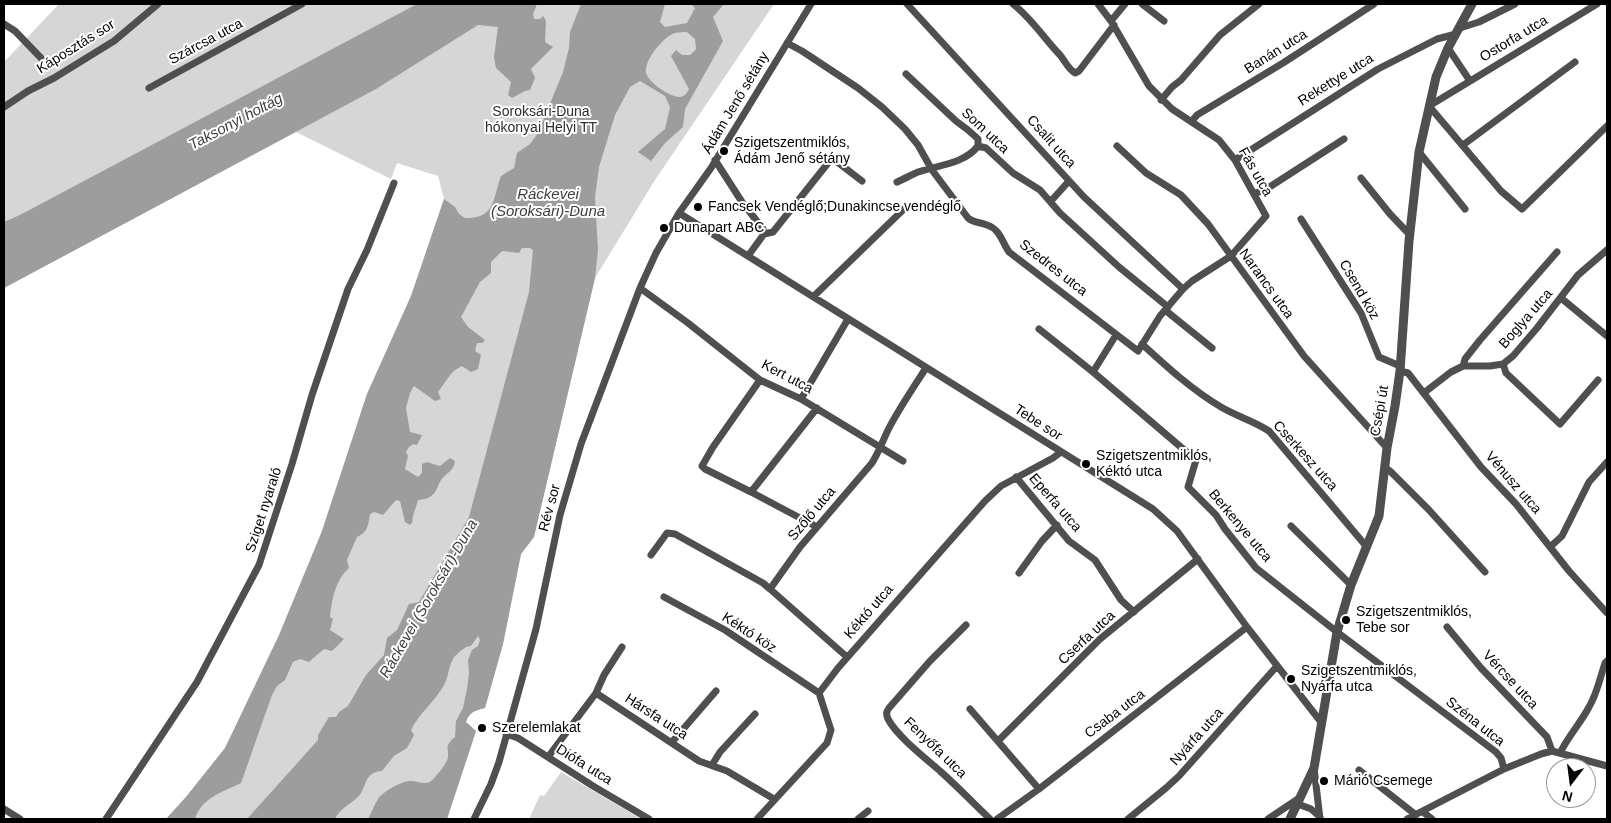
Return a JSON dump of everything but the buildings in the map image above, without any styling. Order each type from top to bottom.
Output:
[{"type":"street","name":"Káposztás sor","points":[[4,107],[28,91],[54,78],[114,42],[158,4]]},
{"type":"street","name":"Szárcsa utca","points":[[149,88],[302,4]]},
{"type":"street","name":"Ádám Jenő sétány","points":[[679,213],[716,160],[812,4]]},
{"type":"street","name":"Csalit utca","points":[[906,4],[1084,197],[1183,289]]},
{"type":"street","points":[[1013,4],[1062,56],[1071,70],[1075,72],[1079,70],[1125,4]]},
{"type":"street","name":"Fás utca","points":[[1098,4],[1112,23],[1150,86],[1161,100],[1219,140],[1235,160],[1266,216],[1231,256],[1183,289],[1166,308],[1138,351]]},
{"type":"street","points":[[1142,4],[1164,21]]},
{"type":"street","points":[[1161,100],[1220,35],[1259,4]]},
{"type":"street","name":"Banán utca","points":[[1192,121],[1197,115],[1283,63],[1374,4]]},
{"type":"street","name":"Csépi út","points":[[1290,819],[1314,768],[1337,632],[1351,585],[1379,516],[1387,448],[1400,368],[1410,235],[1419,152],[1436,77],[1448,48],[1472,4]]},
{"type":"street","name":"Rekettye utca","points":[[1235,160],[1378,69],[1437,39],[1479,22],[1515,4]]},
{"type":"street","name":"Ostorfa utca","points":[[1429,106],[1597,4]]},
{"type":"street","points":[[4,24],[14,31],[41,58]]},
{"type":"street","name":"Szedres utca","points":[[787,43],[858,88],[882,107],[905,129],[918,145],[932,170],[972,222],[987,224],[994,228],[1009,252],[1138,351]]},
{"type":"street","points":[[1448,48],[1470,81]]},
{"type":"street","points":[[1463,145],[1576,62]]},
{"type":"street","name":"Som utca","points":[[906,74],[968,130],[978,140],[978,146],[986,148],[1013,173],[1040,190],[1060,212],[1119,267],[1212,348]]},
{"type":"street","points":[[1429,106],[1501,190],[1522,209],[1607,126]]},
{"type":"street","points":[[1254,194],[1268,188],[1344,139]]},
{"type":"street","points":[[897,182],[919,172],[932,170],[969,156],[978,146]]},
{"type":"street","name":"Narancs utca","points":[[1117,146],[1146,174],[1181,195],[1208,224],[1304,356],[1387,448]]},
{"type":"street","points":[[1419,152],[1465,209]]},
{"type":"street","points":[[748,256],[764,234],[773,232],[832,158],[862,181]]},
{"type":"street","points":[[716,160],[764,234]]},
{"type":"street","points":[[1361,178],[1384,208],[1410,235]]},
{"type":"street","points":[[1051,201],[1070,181]]},
{"type":"street","name":"Sziget nyaraló","points":[[106,819],[197,682],[259,565],[312,395],[348,288],[367,250],[394,183]]},
{"type":"street","points":[[814,296],[906,207]]},
{"type":"street","name":"Tebe sor","points":[[679,213],[1153,509],[1177,531],[1321,722]]},
{"type":"street","name":"Rév sor","points":[[474,819],[491,784],[499,762],[536,629],[560,515],[581,444],[640,288],[656,253],[679,213]]},
{"type":"street","name":"Csend köz","points":[[1301,219],[1361,313],[1379,357],[1400,368]]},
{"type":"street","name":"Boglya utca","points":[[1463,366],[1503,364],[1513,356],[1578,275],[1607,250]]},
{"type":"street","points":[[1424,392],[1463,366],[1465,359],[1480,340],[1557,252]]},
{"type":"street","name":"Kert utca","points":[[640,288],[760,380],[817,408],[903,461]]},
{"type":"street","points":[[1561,298],[1607,336]]},
{"type":"street","points":[[801,399],[848,319]]},
{"type":"street","name":"Berkenye utca","points":[[1039,329],[1093,372],[1196,460],[1188,487],[1216,514],[1225,529],[1256,568],[1337,632]]},
{"type":"street","points":[[1093,372],[1116,335]]},
{"type":"street","name":"Cserkesz utca","points":[[1142,344],[1187,383],[1220,406],[1259,424],[1269,432],[1366,546]]},
{"type":"street","points":[[1503,364],[1506,374],[1560,424],[1598,380]]},
{"type":"street","name":"Szőlő utca","points":[[770,589],[800,547],[860,478],[881,448],[900,407],[926,368]]},
{"type":"street","name":"Vénusz utca","points":[[1400,368],[1408,373],[1481,467],[1516,504],[1569,571],[1607,613]]},
{"type":"street","points":[[760,380],[713,447],[702,466],[817,528]]},
{"type":"street","points":[[752,492],[817,408]]},
{"type":"street","name":"Kéktó utca","points":[[819,693],[847,657],[973,513],[1001,486],[1061,452]]},
{"type":"street","points":[[1550,547],[1562,536],[1589,482],[1607,462]]},
{"type":"street","points":[[1385,468],[1429,510],[1485,572]]},
{"type":"street","name":"Eperfa utca","points":[[1016,477],[1070,541],[1095,560],[1121,600],[1134,612]]},
{"type":"street","points":[[1019,573],[1042,541],[1057,525]]},
{"type":"street","points":[[1290,526],[1351,585]]},
{"type":"street","points":[[651,555],[667,533],[675,534],[763,583],[847,657]]},
{"type":"street","name":"Cserfa utca","points":[[998,741],[1087,652],[1198,559]]},
{"type":"street","name":"Kéktó köz","points":[[664,598],[725,630],[819,693]]},
{"type":"street","name":"Fenyőfa utca","points":[[966,625],[906,688],[889,708],[886,716],[926,760],[990,819]]},
{"type":"street","name":"Csaba utca","points":[[997,819],[1039,789],[1247,626]]},
{"type":"street","name":"Vércse utca","points":[[1447,627],[1481,668],[1547,736],[1552,751]]},
{"type":"street","name":"Széna utca","points":[[1337,632],[1496,752],[1501,758],[1504,769],[1552,751]]},
{"type":"street","points":[[548,757],[596,693],[604,674],[622,647]]},
{"type":"street","points":[[1560,753],[1590,705],[1607,661]]},
{"type":"street","name":"Nyárfa utca","points":[[1128,819],[1179,776],[1277,666]]},
{"type":"street","points":[[672,742],[716,691]]},
{"type":"street","name":"Hársfa utca","points":[[596,693],[699,761],[727,771],[774,799]]},
{"type":"street","points":[[757,819],[827,743],[830,737],[829,724],[819,693]]},
{"type":"street","points":[[970,709],[1039,789]]},
{"type":"street","points":[[712,765],[720,752],[755,714]]},
{"type":"street","name":"Diófa utca","points":[[506,734],[518,738],[649,819]]},
{"type":"street","points":[[1552,751],[1607,766]]},
{"type":"street","points":[[1314,768],[1320,818]]},
{"type":"street","points":[[1407,819],[1504,769]]},
{"type":"street","points":[[1359,770],[1420,813],[1432,819]]},
{"type":"street","points":[[1268,819],[1299,800],[1320,818]]},
{"type":"street","points":[[4,809],[20,819]]},
{"type":"street","points":[[858,819],[868,811]]},
{"type":"green space","name":"Soroksári-Duna hókonyai Helyi TT","points":[[59,4],[774,4],[655,180],[595,278],[534,537],[521,554],[503,644],[485,708],[473,712],[466,722],[476,731],[447,819],[166,819],[225,748],[280,635],[322,531],[367,394],[411,296],[444,199],[438,176],[397,163],[391,179],[296,132],[4,288],[4,62]]},
{"type":"green space","points":[[561,772],[641,819],[529,819],[540,795],[544,796]]},
{"type":"water","name":"Taksonyi holtág","points":[[417,4],[537,4],[533,14],[534,19],[540,19],[543,16],[546,21],[545,42],[553,47],[531,69],[535,78],[530,90],[512,98],[508,95],[511,82],[496,68],[494,57],[498,27],[478,25],[376,89],[4,288],[4,222]]},
{"type":"water","name":"Ráckevei (Soroksári)-Duna","points":[[581,4],[665,4],[660,22],[665,27],[687,23],[695,8],[691,4],[724,4],[713,17],[723,41],[685,109],[683,127],[665,143],[651,161],[638,152],[665,129],[670,107],[665,96],[640,81],[630,87],[615,115],[599,167],[595,197],[598,250],[595,278],[534,537],[521,554],[503,644],[485,708],[473,712],[466,722],[476,731],[447,819],[368,819],[380,796],[388,790],[407,781],[430,782],[446,763],[448,745],[455,737],[456,721],[463,708],[469,673],[468,660],[472,650],[478,646],[480,640],[478,636],[471,646],[455,656],[444,685],[411,730],[414,735],[407,748],[394,756],[382,771],[372,774],[359,796],[343,809],[335,819],[247,819],[318,740],[318,735],[329,717],[336,717],[339,712],[348,706],[366,675],[384,655],[387,638],[397,630],[409,604],[419,602],[469,517],[529,292],[533,250],[530,248],[522,248],[519,253],[502,251],[491,262],[491,273],[480,282],[461,317],[468,327],[485,340],[482,343],[477,343],[475,351],[481,355],[478,369],[471,372],[462,366],[454,371],[438,392],[441,399],[435,401],[414,386],[410,393],[406,408],[410,432],[422,435],[417,445],[413,444],[406,452],[408,456],[405,469],[418,477],[422,473],[422,464],[427,462],[440,466],[450,458],[455,461],[451,470],[441,480],[433,495],[418,500],[410,525],[405,522],[400,501],[396,500],[383,515],[374,512],[370,514],[367,528],[357,537],[347,560],[349,568],[337,584],[333,597],[330,617],[333,619],[330,630],[344,639],[332,651],[324,649],[309,662],[300,659],[293,662],[285,680],[277,686],[272,695],[241,783],[207,801],[195,819],[166,819],[225,748],[279,635],[322,531],[367,394],[411,296],[444,199],[465,218],[483,215],[488,211],[492,205],[501,176],[514,168],[517,153],[530,144],[538,133],[563,72],[569,48],[570,32]],"holes":[[[687,32],[695,39],[696,49],[690,55],[682,55],[676,50],[671,56],[689,89],[682,97],[676,97],[655,85],[648,77],[646,68],[655,50],[670,35]]]},
{"type":"place","name":"Szigetszentmiklós, Ádám Jenő sétány","points":[[724,151]]},
{"type":"place","name":"Fancsek Vendéglő;Dunakincse vendéglő","points":[[698,207]]},
{"type":"place","name":"Dunapart ABC","points":[[664,228]]},
{"type":"place","name":"Szigetszentmiklós, Kéktó utca","points":[[1086,464]]},
{"type":"place","name":"Szigetszentmiklós, Tebe sor","points":[[1346,620]]},
{"type":"place","name":"Szigetszentmiklós, Nyárfa utca","points":[[1291,679]]},
{"type":"place","name":"Szerelemlakat","points":[[482,728]]},
{"type":"place","name":"Márió Csemege","points":[[1324,781]]}]
